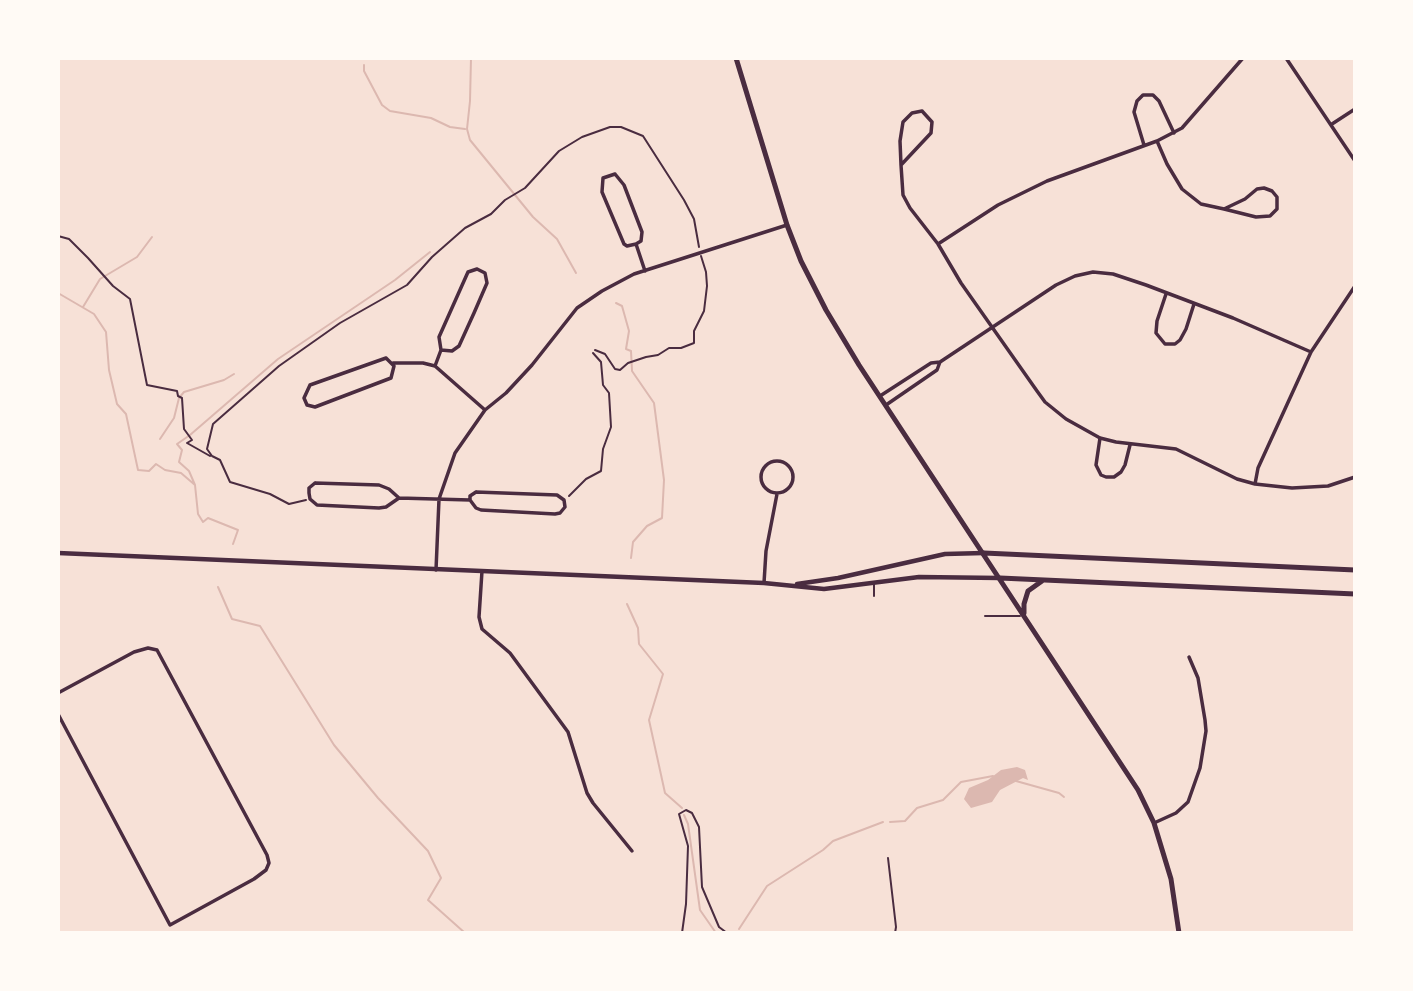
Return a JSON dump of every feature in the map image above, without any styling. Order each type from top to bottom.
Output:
[{"type":"main road","points":[[736,58],[787,225],[801,261],[826,310],[880,396],[1126,770],[1154,823],[1171,879],[1179,933]]},
{"type":"main road","points":[[984,553],[1355,570]]},
{"type":"main road","points":[[1000,578],[1355,594]]},
{"type":"main road","points":[[1024,616],[1026,597],[1031,588],[1042,580]]},
{"type":"street","points":[[937,244],[998,205],[1047,181],[1174,133],[1188,122],[1243,58]]},
{"type":"street","points":[[1286,58],[1355,162]]},
{"type":"street","points":[[1144,145],[1134,112],[1137,101],[1143,95],[1153,95],[1159,101],[1174,133]]},
{"type":"street","points":[[1332,124],[1355,109]]},
{"type":"street","points":[[901,165],[931,133],[931,118],[922,111],[912,113],[903,122],[900,141],[901,165],[903,195],[1045,402],[1066,419],[1100,438],[1130,445],[1176,449],[1237,479],[1255,484],[1292,488],[1328,486],[1355,477]]},
{"type":"street","points":[[1157,141],[1182,189],[1201,204],[1256,217],[1265,217],[1277,209],[1277,197],[1268,189],[1257,189],[1245,199],[1224,209]]},
{"type":"street","points":[[615,174],[624,186],[642,232],[641,241],[636,244],[627,246],[618,235],[602,192],[601,183],[605,175],[615,174]]},
{"type":"street","points":[[436,570],[439,499],[455,453],[485,410],[506,393],[532,365],[577,309],[602,291],[645,271],[787,225]]},
{"type":"street","points":[[636,244],[645,271]]},
{"type":"street","points":[[477,269],[485,274],[486,283],[474,313],[459,346],[452,351],[442,350],[439,337],[468,271],[477,269]]},
{"type":"street","points":[[880,396],[931,363],[940,362],[1069,278],[1093,272],[1121,276],[1258,328],[1311,352]]},
{"type":"street","points":[[1255,484],[1258,468],[1311,352],[1355,286]]},
{"type":"street","points":[[1166,294],[1156,333],[1165,344],[1175,344],[1180,340],[1194,304]]},
{"type":"street","points":[[435,366],[442,350]]},
{"type":"street","points":[[393,363],[393,374],[388,380],[315,407],[307,405],[304,397],[310,385],[386,358],[393,363],[423,363],[435,366],[485,410]]},
{"type":"street","points":[[886,405],[937,370],[940,362]]},
{"type":"street","points":[[910,377],[915,385]]},
{"type":"street","points":[[1100,438],[1096,466],[1101,475],[1106,477],[1114,477],[1121,472],[1130,445]]},
{"type":"street","points":[[780,461],[789,467],[793,476],[787,490],[777,494],[767,490],[761,476],[769,463],[780,461]]},
{"type":"street","points":[[399,498],[389,488],[379,485],[316,483],[309,488],[310,499],[317,505],[379,509],[399,498],[470,500]]},
{"type":"street","points":[[481,492],[549,494],[564,500],[563,510],[555,514],[481,510],[476,509],[470,500],[472,494],[481,492]]},
{"type":"street","points":[[764,583],[766,551],[777,494]]},
{"type":"street","points":[[58,553],[786,584],[824,589],[919,576],[1000,578]]},
{"type":"street","points":[[786,584],[817,582],[945,554],[984,553]]},
{"type":"street","points":[[873,569],[874,582]]},
{"type":"street","points":[[482,571],[479,617],[482,629],[505,648],[568,732],[587,793],[632,852]]},
{"type":"street","points":[[58,693],[134,652],[148,648],[157,650],[267,855],[269,863],[266,870],[170,925],[58,714]]},
{"type":"street","points":[[1154,823],[1176,813],[1188,802],[1200,768],[1206,731],[1205,720],[1198,678],[1189,657]]},
{"type":"lane","points":[[874,582],[874,596]]},
{"type":"lane","points":[[985,616],[1024,616]]},
{"type":"lane","points":[[888,858],[895,933]]},
{"type":"path","points":[[212,456],[207,449],[213,424],[279,366],[340,323],[407,285],[432,257],[465,228],[491,214],[511,196],[525,188],[559,151],[598,130],[621,127],[643,136],[694,219],[706,272],[704,311],[694,331],[694,343],[681,348],[669,348],[658,355],[628,363],[620,370],[615,369],[605,354],[594,351],[601,362],[603,385],[610,393],[611,427],[603,449],[601,471],[586,479],[564,500]]},
{"type":"path","points":[[58,236],[69,239],[113,286],[130,299],[147,385],[177,391],[186,433],[191,438],[187,443],[189,446],[220,460],[230,482],[289,503],[310,499]]},
{"type":"path","points":[[682,933],[688,846],[679,814],[686,810],[692,813],[699,827],[702,887],[719,927],[726,933]]},
{"type":"shaded area","points":[[1017,767],[1025,770],[1028,780],[1023,778],[1000,790],[992,802],[971,808],[964,799],[969,788],[988,780],[1001,770]]},
{"type":"waterway","points":[[471,58],[467,129],[470,140],[533,217],[557,239],[576,273]]},
{"type":"waterway","points":[[364,65],[364,71],[382,105],[390,111],[431,118],[450,127],[465,129]]},
{"type":"waterway","points":[[83,307],[100,279],[137,257],[152,237]]},
{"type":"waterway","points":[[195,485],[189,471],[179,462],[182,450],[177,444],[278,359],[395,280],[430,252]]},
{"type":"waterway","points":[[58,293],[94,314],[106,332],[109,370],[117,404],[126,414],[138,470],[149,471],[156,464],[165,470],[181,473],[195,485],[198,514],[203,522],[208,518],[238,530],[233,544]]},
{"type":"waterway","points":[[616,303],[622,306],[629,331],[626,349],[631,351],[632,371],[654,403],[664,480],[662,518],[647,526],[633,542],[631,558]]},
{"type":"waterway","points":[[160,439],[174,418],[179,398],[184,392],[224,380],[234,374]]},
{"type":"waterway","points":[[218,587],[232,619],[260,626],[334,745],[378,798],[428,851],[441,878],[428,900],[465,933]]},
{"type":"waterway","points":[[627,604],[638,628],[639,644],[663,674],[649,720],[665,793],[682,808]]},
{"type":"waterway","points":[[890,822],[905,821],[917,808],[943,800],[961,782],[993,776]]},
{"type":"waterway","points":[[1016,781],[1059,793],[1064,797]]},
{"type":"waterway","points":[[684,815],[688,824],[700,910],[716,933]]},
{"type":"waterway","points":[[739,929],[767,886],[833,841],[883,822]]}]
